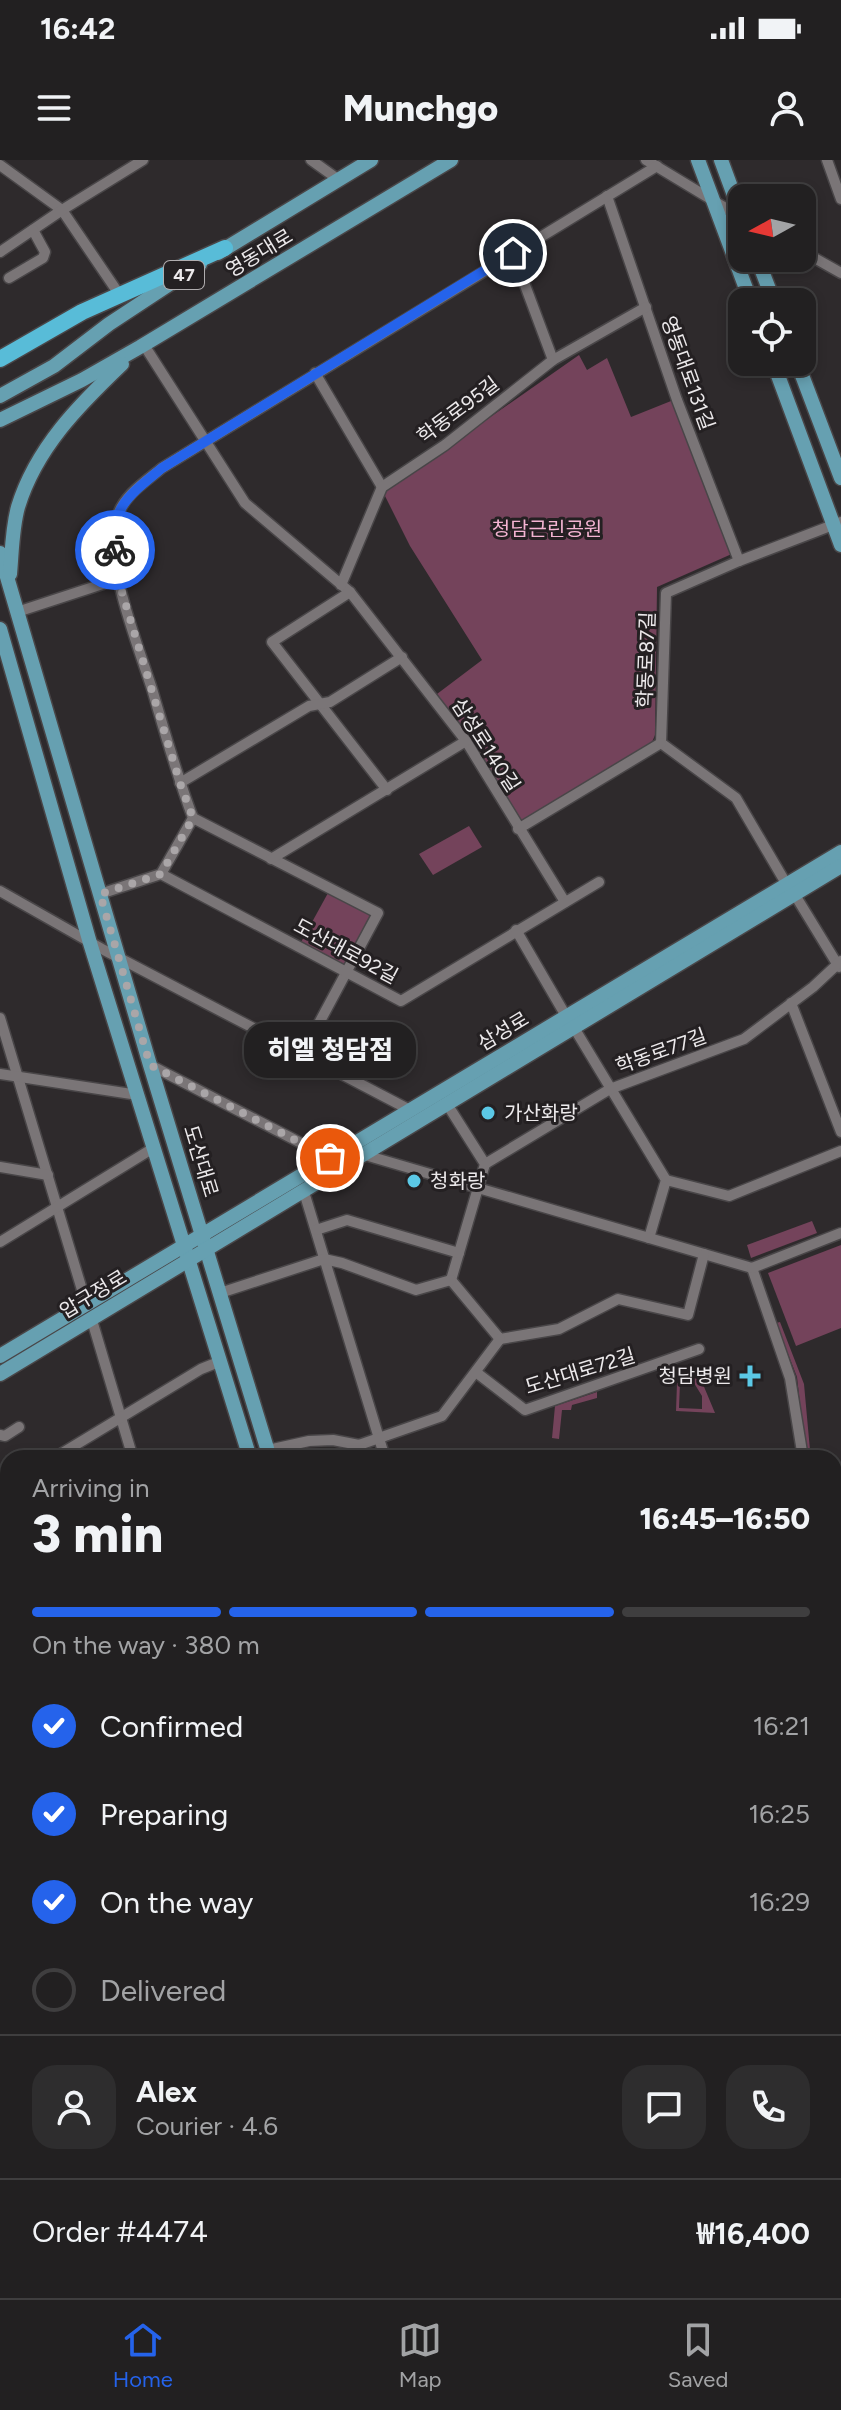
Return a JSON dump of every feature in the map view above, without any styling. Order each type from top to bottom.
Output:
[{"type":"highway","points":[[0,359],[119,294],[225,248]]},
{"type":"main road","name":"영동대로","points":[[0,396],[29,381],[225,248],[371,160]]},
{"type":"main road","name":"영동대로","points":[[0,420],[82,380],[142,346],[451,160]]},
{"type":"main road","points":[[698,160],[746,288]]},
{"type":"main road","points":[[721,160],[730,184]]},
{"type":"main road","points":[[9,583],[18,507],[44,453],[78,405],[142,346]]},
{"type":"main road","points":[[779,376],[837,524],[841,545]]},
{"type":"main road","points":[[802,376],[841,478]]},
{"type":"main road","points":[[0,388],[29,381]]},
{"type":"main road","name":"도산대로","points":[[0,553],[150,1065],[268,1450]]},
{"type":"main road","name":"도산대로","points":[[0,629],[90,943],[248,1450]]},
{"type":"main road","name":"삼성로","points":[[791,890],[841,852]]},
{"type":"main road","name":"삼성로","points":[[205,1243],[330,1158],[410,1110],[569,1021],[791,890],[841,866]]},
{"type":"main road","name":"삼성로","points":[[188,1252],[304,1192],[447,1104],[569,1021]]},
{"type":"main road","name":"압구정로","points":[[0,1356],[89,1310],[188,1252]]},
{"type":"main road","name":"압구정로","points":[[0,1374],[89,1310]]},
{"type":"street","points":[[0,252],[143,160]]},
{"type":"street","points":[[311,160],[339,180]]},
{"type":"street","points":[[646,160],[728,209]]},
{"type":"street","points":[[827,160],[841,166]]},
{"type":"street","points":[[827,160],[841,199]]},
{"type":"street","points":[[0,165],[62,210],[119,294]]},
{"type":"street","points":[[303,1053],[378,913],[193,818],[118,579],[113,537],[117,515],[127,496],[162,468],[657,166]]},
{"type":"street","name":"영동대로131길","points":[[607,196],[677,400],[739,561]]},
{"type":"street","points":[[9,278],[43,258],[45,252],[33,230]]},
{"type":"street","points":[[513,253],[553,360]]},
{"type":"street","points":[[816,259],[841,273]]},
{"type":"street","name":"학동로95길","points":[[382,487],[445,445],[553,360],[646,307]]},
{"type":"street","name":"삼성로140길","points":[[142,346],[245,503],[346,588],[466,741],[565,902]]},
{"type":"street","points":[[315,373],[382,487],[346,588],[272,642],[387,790]]},
{"type":"street","name":"학동로87길","points":[[661,743],[666,593],[837,524]]},
{"type":"street","points":[[17,612],[118,579]]},
{"type":"street","points":[[180,783],[309,706],[322,705],[402,657]]},
{"type":"street","points":[[271,859],[466,741]]},
{"type":"street","points":[[518,829],[661,743],[736,798],[840,965]]},
{"type":"street","points":[[100,894],[161,874],[193,818]]},
{"type":"street","name":"도산대로92길","points":[[161,874],[401,1001],[565,902]]},
{"type":"street","points":[[565,902],[599,882]]},
{"type":"street","points":[[0,891],[90,943],[410,1110]]},
{"type":"street","points":[[516,930],[666,1180],[729,1196],[841,1151]]},
{"type":"street","name":"학동로77길","points":[[485,1164],[610,1089],[744,1039],[840,965]]},
{"type":"street","points":[[791,1003],[841,1132]]},
{"type":"street","points":[[0,1018],[131,1450]]},
{"type":"street","points":[[150,1065],[330,1158]]},
{"type":"street","points":[[0,1074],[138,1095]]},
{"type":"street","points":[[447,1104],[485,1164],[451,1280]]},
{"type":"street","points":[[0,1242],[155,1147]]},
{"type":"street","points":[[365,1155],[752,1268],[841,1233]]},
{"type":"street","points":[[0,1167],[48,1175]]},
{"type":"street","points":[[649,1238],[666,1180]]},
{"type":"street","points":[[304,1192],[383,1450]]},
{"type":"street","points":[[316,1230],[347,1220],[459,1253]]},
{"type":"street","points":[[281,1450],[309,1441],[333,1440],[359,1445],[442,1416],[500,1339],[559,1329],[618,1299],[688,1315],[704,1254]]},
{"type":"street","points":[[220,1293],[324,1259],[416,1290],[451,1280]]},
{"type":"street","points":[[752,1268],[790,1378],[802,1450]]},
{"type":"street","points":[[451,1280],[500,1339]]},
{"type":"street","name":"도산대로72길","points":[[477,1373],[525,1410],[699,1349]]},
{"type":"street","points":[[67,1450],[201,1369],[221,1361]]},
{"type":"street","points":[[0,1435],[5,1436],[19,1427]]},
{"type":"green space","name":"청담근린공원","points":[[579,355],[587,370],[607,358],[631,417],[676,399],[734,553],[657,587],[655,735],[650,747],[524,821],[517,817],[476,746],[437,694],[482,660],[410,546],[383,492]]},
{"type":"green space","points":[[469,826],[482,847],[433,875],[419,854]]},
{"type":"green space","points":[[328,893],[369,914],[370,920],[346,964],[338,964],[300,944]]},
{"type":"green space","points":[[812,1221],[817,1233],[751,1258],[747,1245]]},
{"type":"green space","points":[[841,1245],[841,1328],[796,1346],[768,1273]]},
{"type":"green space","points":[[780,1322],[804,1384],[810,1450],[805,1450],[797,1377],[776,1323]]},
{"type":"green space","points":[[697,1370],[715,1413],[676,1411],[677,1383],[680,1383],[679,1408],[702,1409],[702,1396],[694,1383],[685,1383],[685,1378],[697,1378]]},
{"type":"green space","points":[[597,1392],[597,1398],[572,1405],[571,1410],[562,1410],[559,1439],[552,1438],[555,1406]]},
{"type":"way so far","points":[[115,550],[118,579],[193,818],[161,874],[100,894],[150,1065],[330,1158]]},
{"type":"place","name":"가산화랑","points":[[488,1113]]},
{"type":"place","name":"히엘 청담점","points":[[330,1158]]},
{"type":"place","name":"청화랑","points":[[414,1181]]},
{"type":"place","name":"청담병원","points":[[750,1376]]},
{"type":"route","points":[[115,550],[113,537],[117,515],[127,496],[162,468],[513,253]]}]
